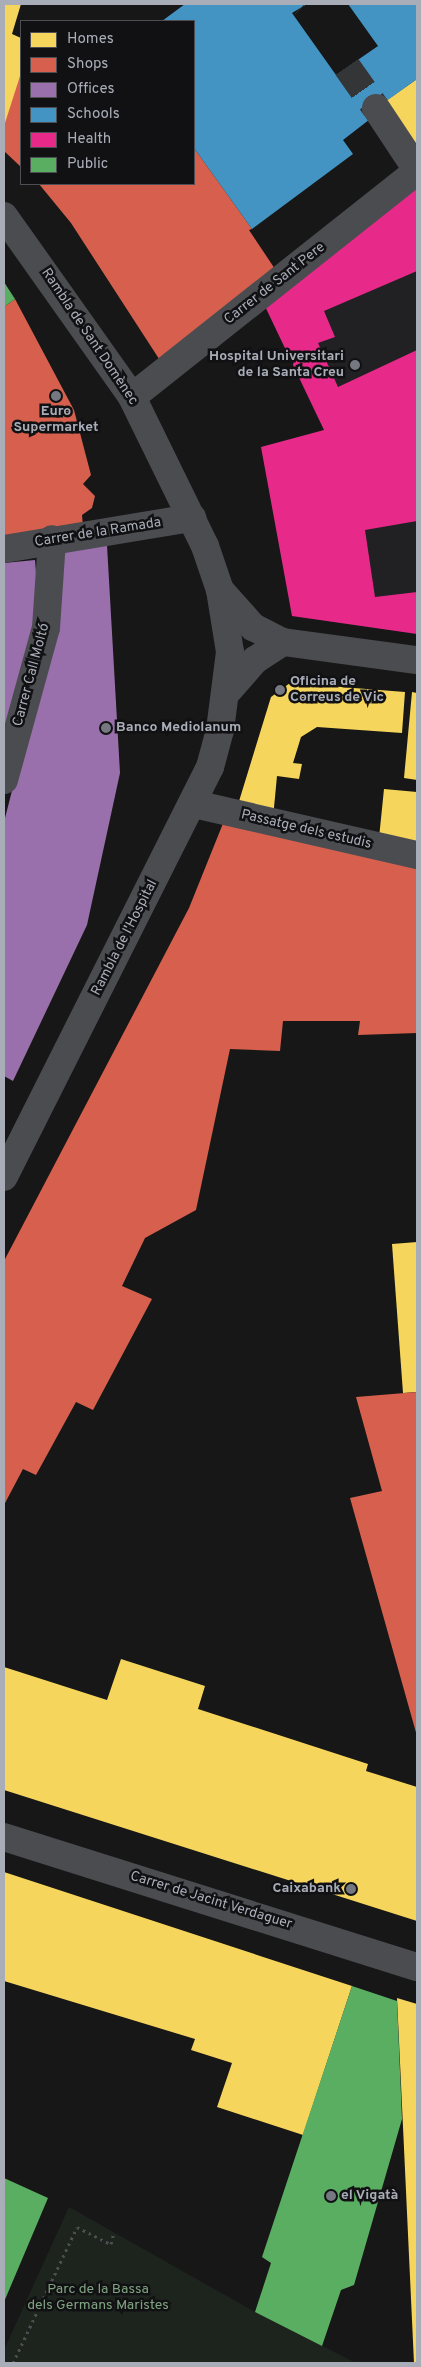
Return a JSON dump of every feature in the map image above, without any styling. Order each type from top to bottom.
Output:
[{"type":"street","points":[[376,108],[417,171]]},
{"type":"street","name":"Carrer de Sant Pere","points":[[132,396],[417,171]]},
{"type":"street","name":"Rambla de Sant Domènec","points":[[4,216],[132,396],[192,518]]},
{"type":"street","name":"Carrer de la Ramada","points":[[4,549],[52,539],[192,518]]},
{"type":"street","name":"Rambla de l'Hospital","points":[[4,1176],[194,804],[210,768],[227,692],[230,652],[220,590],[192,518]]},
{"type":"street","name":"Carrer Call Moltó","points":[[4,780],[46,628],[52,539]]},
{"type":"street","name":"Rambla de l'Hospital","points":[[220,590],[253,627],[283,642]]},
{"type":"street","points":[[283,642],[417,660]]},
{"type":"street","name":"Rambla de l'Hospital","points":[[227,692],[255,660],[283,642]]},
{"type":"street","name":"Passatge dels estudis","points":[[194,804],[417,855]]},
{"type":"street","name":"Carrer de Jacint Verdaguer","points":[[4,1837],[417,1967]]},
{"type":"path","points":[[13,2363],[77,2227],[111,2244],[114,2232]]},
{"type":"shaded area","name":"Hospital Universitari de la Santa Creu","points":[[417,185],[417,634],[292,616],[261,447],[324,430],[262,300]]},
{"type":"green space","name":"Parc de la Bassa dels Germans Maristes","points":[[69,2207],[255,2312],[356,2363],[4,2363],[4,2350]]},
{"type":"building: Homes","points":[[4,4],[21,4],[12,34],[20,38],[20,80],[4,136]]},
{"type":"building: Homes","points":[[417,79],[417,158],[380,105]]},
{"type":"building: Homes","name":"Oficina de Correus de Vic","points":[[290,683],[405,692],[402,733],[317,727],[301,737],[293,763],[302,764],[299,779],[277,776],[273,818],[236,811],[271,697]]},
{"type":"building: Homes","points":[[412,692],[417,693],[417,780],[404,778]]},
{"type":"building: Homes","points":[[384,789],[417,792],[417,846],[379,838]]},
{"type":"building: Homes","points":[[417,1242],[417,1392],[403,1393],[392,1244]]},
{"type":"building: Homes","points":[[121,1659],[205,1686],[198,1709],[368,1764],[366,1771],[417,1787],[417,1921],[4,1790],[4,1667],[107,1700]]},
{"type":"building: Homes","points":[[4,1872],[352,1986],[303,2135],[217,2107],[232,2063],[191,2050],[195,2039],[4,1981]]},
{"type":"building: Homes","points":[[397,1998],[417,2004],[417,2363],[414,2363]]},
{"type":"building: Shops","points":[[20,76],[20,166],[4,151],[4,126]]},
{"type":"building: Shops","points":[[195,149],[252,229],[249,230],[275,269],[163,365],[71,223],[40,185],[195,185]]},
{"type":"building: Shops","points":[[15,299],[74,410],[91,475],[83,484],[95,496],[92,508],[82,515],[83,527],[4,540],[4,307]]},
{"type":"building: Shops","points":[[224,821],[417,865],[417,1033],[358,1035],[360,1021],[283,1021],[280,1051],[230,1049],[196,1210],[145,1238],[122,1286],[152,1299],[93,1410],[76,1402],[36,1475],[23,1469],[4,1505],[4,1261],[189,908]]},
{"type":"building: Shops","points":[[417,1392],[417,1736],[350,1498],[382,1491],[356,1397]]},
{"type":"building: Offices","points":[[107,545],[120,773],[87,925],[13,1081],[4,1076],[4,822],[51,638],[58,549]]},
{"type":"building: Offices","points":[[35,560],[40,624],[4,732],[4,563]]},
{"type":"building: Schools","points":[[185,4],[307,4],[292,13],[336,75],[378,46],[348,4],[417,4],[417,79],[371,112],[374,116],[343,140],[353,154],[252,229],[195,149],[195,20],[163,20]]},
{"type":"building: Health","name":"Hospital Universitari de la Santa Creu","points":[[417,185],[417,271],[324,311],[335,337],[318,343],[338,387],[417,350],[417,521],[365,530],[375,597],[417,592],[417,634],[292,616],[261,447],[324,430],[262,300]]},
{"type":"building: Public","points":[[4,282],[15,299],[4,307]]},
{"type":"building: Public","name":"el Vigatà","points":[[352,1986],[397,2001],[402,2119],[354,2285],[341,2290],[322,2346],[255,2312],[271,2263],[262,2257]]},
{"type":"building: Public","points":[[4,2178],[48,2198],[4,2302]]},
{"type":"tunnel","points":[[347,67],[376,108]]},
{"type":"place","name":"Hospital Universitari de la Santa Creu","points":[[355,365]]},
{"type":"place","name":"Euro Supermarket","points":[[56,396]]},
{"type":"place","name":"Oficina de Correus de Vic","points":[[280,690]]},
{"type":"place","name":"Banco Mediolanum","points":[[106,728]]},
{"type":"place","name":"Caixabank","points":[[351,1889]]},
{"type":"place","name":"el Vigatà","points":[[331,2196]]}]
